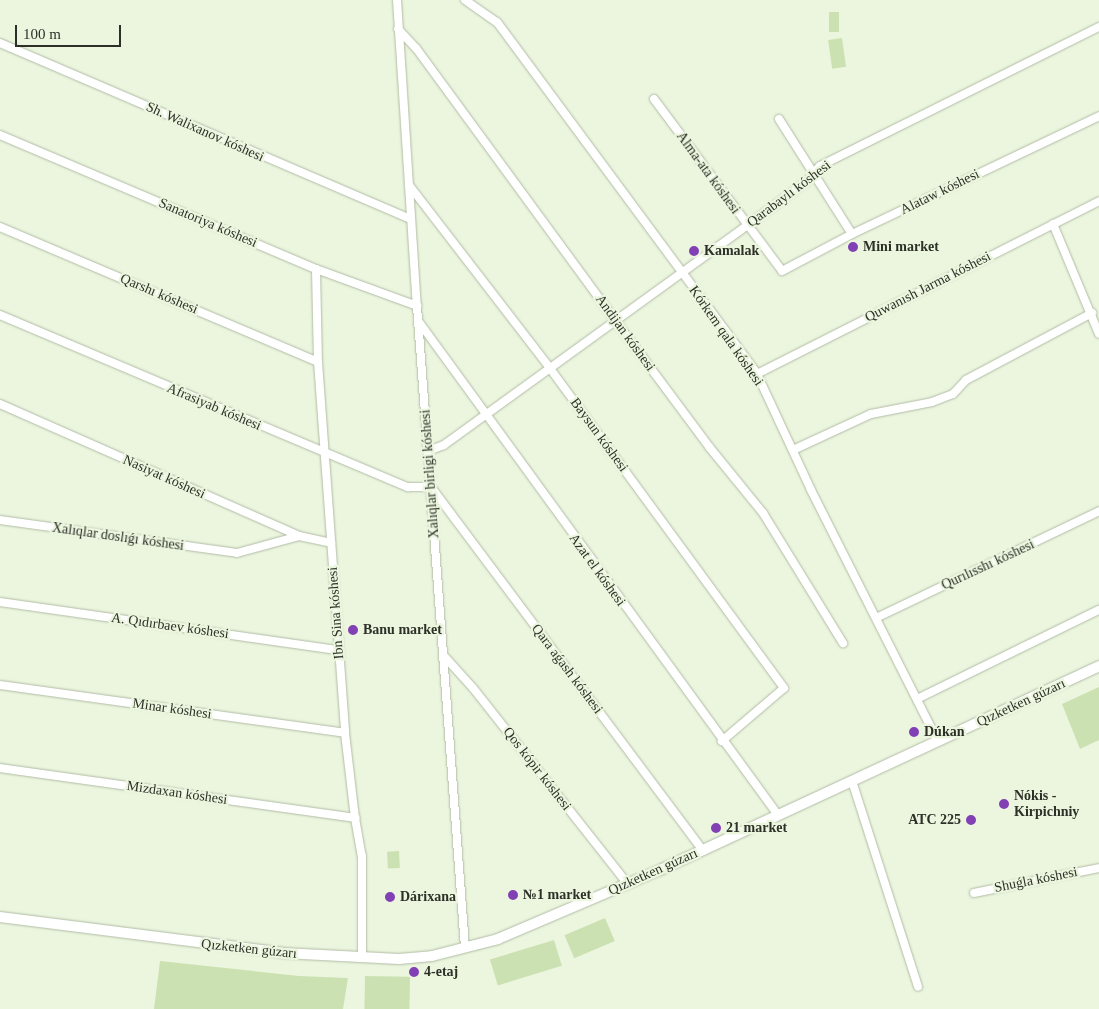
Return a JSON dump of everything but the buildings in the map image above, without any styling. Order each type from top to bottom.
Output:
[{"type":"street","name":"Xalıqlar birligi kóshesi","points":[[397,0],[418,322],[466,948]]},
{"type":"street","name":"Kórkem qala kóshesi","points":[[465,0],[497,22],[757,374],[811,490],[938,741]]},
{"type":"street","name":"Qarabaylı kóshesi","points":[[428,451],[444,445],[614,320],[747,226],[806,182],[820,166],[1099,27]]},
{"type":"street","name":"Andijan kóshesi","points":[[398,30],[416,48],[614,320],[710,448],[763,513],[843,643]]},
{"type":"street","name":"Sh. Walixanov kóshesi","points":[[0,43],[411,219]]},
{"type":"street","name":"Alma-ata kóshesi","points":[[654,99],[782,271]]},
{"type":"street","name":"Alataw kóshesi","points":[[782,271],[852,234],[1099,116]]},
{"type":"street","points":[[779,119],[812,174],[852,234]]},
{"type":"street","name":"Sanatoriya kóshesi","points":[[0,135],[316,269],[417,306]]},
{"type":"street","name":"Baysun kóshesi","points":[[409,185],[549,368],[784,688],[722,741]]},
{"type":"street","name":"Quwanısh Jarma kóshesi","points":[[757,374],[1099,201]]},
{"type":"street","points":[[1053,224],[1092,313],[1099,334]]},
{"type":"street","name":"Qarshı kóshesi","points":[[0,227],[318,362]]},
{"type":"street","name":"Ibn Sina kóshesi","points":[[316,269],[318,362],[345,733],[355,818],[362,856],[362,957]]},
{"type":"street","points":[[793,450],[870,414],[932,402],[953,394],[966,380],[1092,313]]},
{"type":"street","name":"Afrasiyab kóshesi","points":[[0,315],[408,487],[431,487]]},
{"type":"street","name":"Azat el kóshesi","points":[[418,322],[722,741],[778,815]]},
{"type":"street","name":"Nasiyat kóshesi","points":[[0,404],[299,536],[331,543]]},
{"type":"street","name":"Qara aǵash kóshesi","points":[[431,487],[703,850]]},
{"type":"street","name":"Qurılısshı kóshesi","points":[[876,618],[1099,511]]},
{"type":"street","name":"Xalıqlar doslıǵı kóshesi","points":[[0,520],[237,553],[299,536]]},
{"type":"street","name":"A. Qıdırbaev kóshesi","points":[[0,602],[339,650]]},
{"type":"street","points":[[917,699],[1099,610]]},
{"type":"street","name":"Qos kópir kóshesi","points":[[444,656],[478,695],[628,884]]},
{"type":"street","name":"Qızketken gúzarı","points":[[0,917],[283,953],[398,959],[432,956],[498,939],[628,884],[1099,666]]},
{"type":"street","name":"Minar kóshesi","points":[[0,685],[345,733]]},
{"type":"street","name":"Mizdaxan kóshesi","points":[[0,768],[355,818]]},
{"type":"street","points":[[852,781],[918,987]]},
{"type":"street","name":"Shuǵla kóshesi","points":[[974,893],[1099,868]]},
{"type":"green space","points":[[829,12],[839,12],[839,32],[829,32]]},
{"type":"green space","points":[[842,38],[846,67],[832,69],[828,40]]},
{"type":"green space","points":[[1099,687],[1099,740],[1080,749],[1062,704]]},
{"type":"green space","points":[[399,851],[400,868],[388,869],[387,852]]},
{"type":"green space","points":[[605,918],[615,941],[574,958],[564,935]]},
{"type":"green space","points":[[554,940],[562,966],[498,985],[490,960]]},
{"type":"green space","points":[[160,961],[299,976],[348,978],[343,1009],[154,1009]]},
{"type":"green space","points":[[365,976],[410,977],[409,1009],[364,1009]]},
{"type":"place","name":"Mini market","points":[[853,247]]},
{"type":"place","name":"Kamalak","points":[[694,251]]},
{"type":"place","name":"Banu market","points":[[353,630]]},
{"type":"place","name":"Dúkan","points":[[914,732]]},
{"type":"place","name":"Nókis - Kirpichniy","points":[[1004,804]]},
{"type":"place","name":"АТС 225","points":[[971,820]]},
{"type":"place","name":"21 market","points":[[716,828]]},
{"type":"place","name":"№1 market","points":[[513,895]]},
{"type":"place","name":"Dárixana","points":[[390,897]]},
{"type":"place","name":"4-etaj","points":[[414,972]]}]
